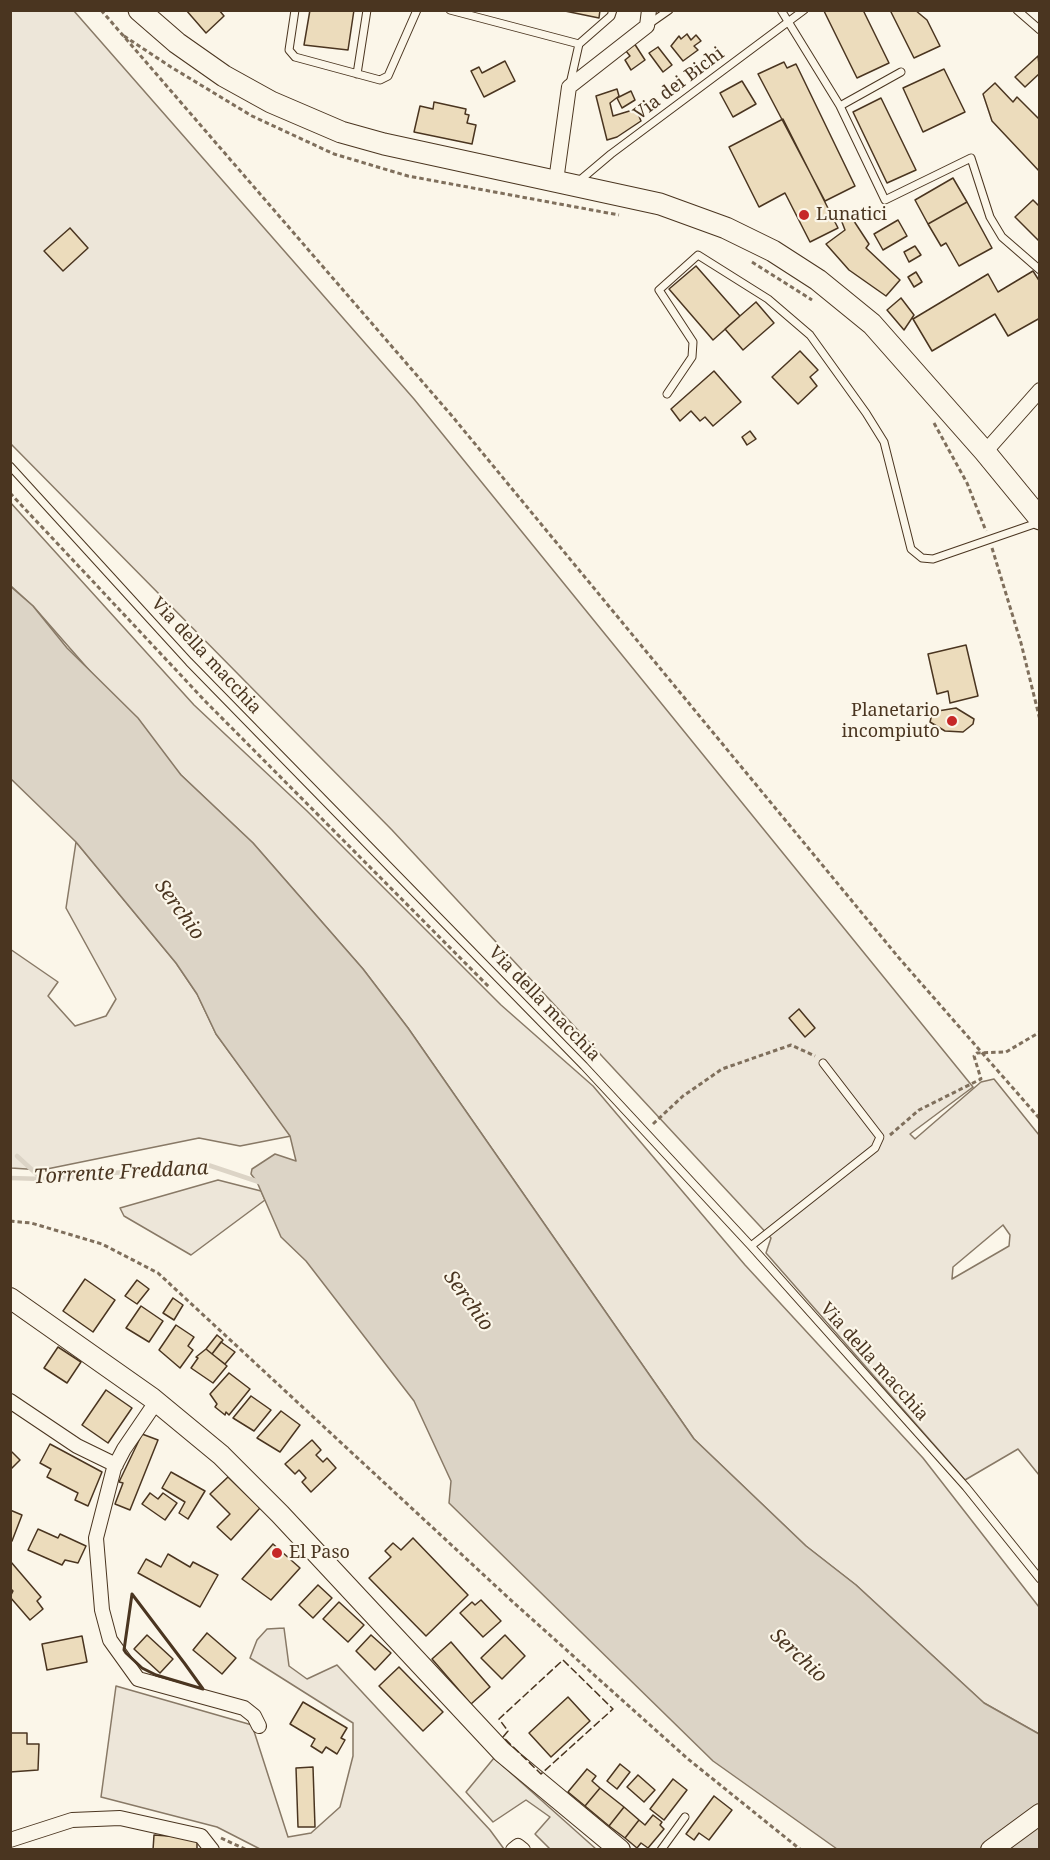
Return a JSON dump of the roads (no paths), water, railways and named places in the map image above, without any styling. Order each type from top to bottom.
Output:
[{"type":"main road","points":[[139,10],[167,36],[203,62],[252,92],[305,118],[384,144],[660,204],[694,215],[773,251],[818,280],[872,324],[894,346],[986,452],[1040,520]]},
{"type":"main road","points":[[10,1298],[156,1402],[221,1455],[280,1514],[502,1752],[615,1848]]},
{"type":"main road","points":[[990,1850],[1040,1814]]},
{"type":"street","points":[[565,183],[569,87],[647,26],[649,10]]},
{"type":"street","points":[[986,452],[1040,390]]},
{"type":"street","points":[[10,1401],[77,1446],[116,1466]]},
{"type":"street","points":[[156,1402],[116,1466],[96,1538],[102,1610],[110,1640],[138,1679],[244,1708],[254,1716],[259,1726]]},
{"type":"street","points":[[10,1840],[72,1820],[120,1818],[201,1836],[212,1850]]},
{"type":"street","points":[[513,1850],[518,1846],[524,1850]]},
{"type":"lane","points":[[295,10],[289,50],[295,57],[380,80],[388,76],[417,10]]},
{"type":"lane","points":[[357,74],[368,10]]},
{"type":"lane","points":[[450,10],[579,44]]},
{"type":"lane","points":[[569,87],[579,44],[610,16],[613,10]]},
{"type":"lane","points":[[647,26],[669,10]]},
{"type":"lane","points":[[781,10],[840,106],[885,200],[971,158],[990,217],[1002,237],[1040,270]]},
{"type":"lane","name":"Via dei Bichi","points":[[565,183],[611,154],[804,10]]},
{"type":"lane","points":[[1017,10],[1040,30]]},
{"type":"lane","points":[[840,106],[901,72]]},
{"type":"lane","points":[[667,394],[692,357],[693,342],[659,290],[698,255],[768,299],[810,335],[866,412],[884,442],[911,549],[922,558],[933,559],[1040,520]]},
{"type":"lane","name":"Via della macchia","points":[[10,466],[189,662],[584,1066],[751,1246],[966,1487],[1040,1579]]},
{"type":"lane","points":[[751,1246],[875,1148],[880,1137],[823,1063]]},
{"type":"lane","points":[[661,1850],[685,1817]]},
{"type":"water","name":"Serchio","points":[[10,586],[33,606],[67,648],[138,718],[181,775],[253,843],[363,969],[408,1028],[694,1439],[806,1546],[856,1585],[984,1703],[1039,1734],[1039,1849],[837,1849],[713,1761],[449,1503],[451,1481],[414,1401],[306,1261],[281,1237],[257,1182],[251,1174],[252,1169],[275,1154],[296,1161],[290,1136],[216,1034],[197,994],[176,963],[76,842],[11,779]]},
{"type":"waterway","points":[[17,1156],[42,1179]]},
{"type":"waterway","name":"Torrente Freddana","points":[[10,1178],[43,1179],[208,1165],[262,1183]]},
{"type":"place","name":"Lunatici","points":[[804,215]]},
{"type":"place","name":"Planetario incompiuto","points":[[952,721]]},
{"type":"place","name":"El Paso","points":[[277,1553]]}]
